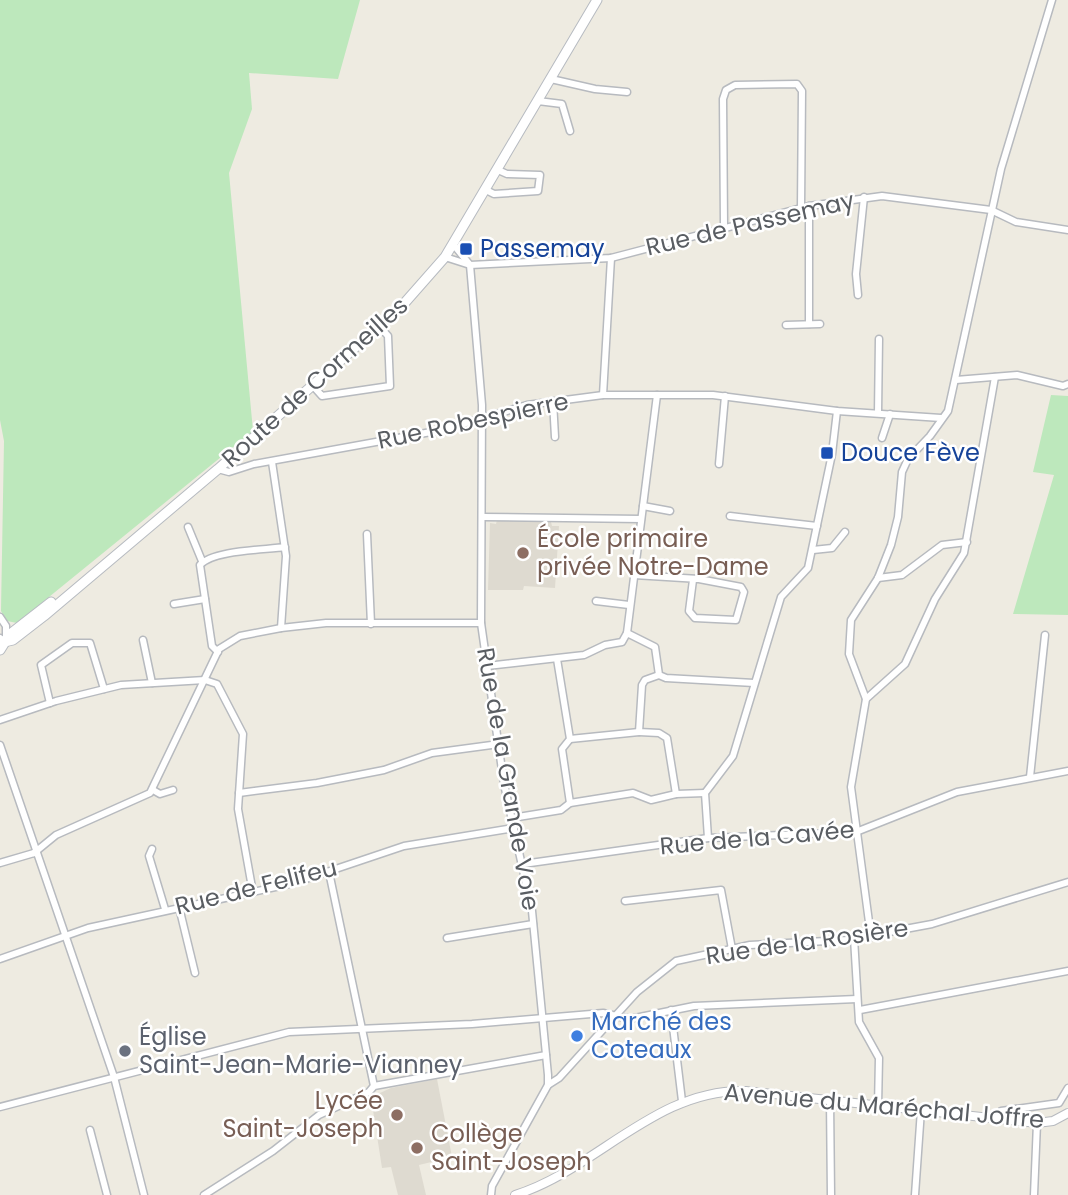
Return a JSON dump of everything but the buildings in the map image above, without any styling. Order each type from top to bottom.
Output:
[{"type":"main road","name":"Route de Cormeilles","points":[[1,643],[26,630],[218,469],[380,327],[453,244],[597,0]]},
{"type":"street","points":[[870,937],[851,787],[866,699],[849,653],[848,634],[851,620],[877,578],[896,526],[902,471],[948,411],[991,210],[1052,0]]},
{"type":"street","points":[[551,79],[595,89],[627,92]]},
{"type":"street","points":[[724,226],[723,99],[726,90],[736,85],[797,84],[803,91],[809,324]]},
{"type":"street","points":[[538,101],[562,104],[570,131]]},
{"type":"street","points":[[486,190],[494,194],[538,191],[540,174],[507,174],[498,170]]},
{"type":"street","points":[[858,295],[856,274],[864,197]]},
{"type":"street","name":"Rue de Passemay","points":[[470,265],[611,258],[724,226],[805,207],[864,197],[899,198],[991,210],[1016,222],[1068,230]]},
{"type":"street","points":[[453,244],[470,265]]},
{"type":"street","points":[[444,257],[470,265]]},
{"type":"street","points":[[603,395],[611,258]]},
{"type":"street","name":"Rue de la Grande Voie","points":[[470,265],[481,419],[481,623],[499,744],[533,924],[548,1085]]},
{"type":"street","points":[[786,325],[820,324]]},
{"type":"street","points":[[313,386],[322,396],[390,386],[388,336],[380,327]]},
{"type":"street","points":[[877,413],[879,340]]},
{"type":"street","points":[[956,380],[1017,375],[1063,386],[1068,384]]},
{"type":"street","points":[[866,699],[905,664],[934,599],[964,553],[995,377]]},
{"type":"street","name":"Rue Robespierre","points":[[218,469],[229,472],[442,430],[527,405],[603,395],[725,396],[836,411],[941,418]]},
{"type":"street","points":[[487,666],[584,655],[605,645],[621,642],[627,633],[657,395]]},
{"type":"street","points":[[719,464],[725,396]]},
{"type":"street","points":[[553,401],[555,437]]},
{"type":"street","points":[[708,838],[705,793],[733,756],[781,597],[808,568],[836,411]]},
{"type":"street","points":[[881,438],[890,414]]},
{"type":"street","points":[[272,462],[287,569],[281,628]]},
{"type":"street","points":[[643,506],[670,511]]},
{"type":"street","points":[[730,516],[817,526]]},
{"type":"street","points":[[483,517],[641,519]]},
{"type":"street","points":[[187,527],[202,561],[200,569],[212,646],[218,652]]},
{"type":"street","points":[[813,550],[832,548],[845,532]]},
{"type":"street","points":[[367,534],[370,624]]},
{"type":"street","points":[[877,578],[902,575],[942,545],[967,542]]},
{"type":"street","points":[[202,561],[237,552],[285,547]]},
{"type":"street","points":[[634,575],[722,582],[741,587],[744,592],[736,620],[695,618],[689,611],[693,580]]},
{"type":"street","points":[[174,604],[205,599]]},
{"type":"street","points":[[596,601],[629,605]]},
{"type":"street","points":[[0,617],[6,626],[1,643]]},
{"type":"street","points":[[0,863],[34,853],[56,835],[153,790],[218,652],[223,645],[240,636],[281,628],[481,623]]},
{"type":"street","points":[[627,633],[655,647],[659,675]]},
{"type":"street","points":[[1030,777],[1045,635]]},
{"type":"street","points":[[143,640],[152,683]]},
{"type":"street","points":[[50,703],[41,665],[72,643],[90,643],[104,689]]},
{"type":"street","points":[[557,659],[570,739]]},
{"type":"street","points":[[639,732],[642,685],[645,680],[659,675],[666,678],[754,684]]},
{"type":"street","points":[[0,720],[104,689],[205,680],[217,684],[243,734],[238,809],[253,893]]},
{"type":"street","points":[[570,803],[562,749],[570,739],[639,732],[659,733],[667,738],[676,794]]},
{"type":"street","points":[[239,793],[317,783],[384,770],[432,753],[499,744]]},
{"type":"street","points":[[0,745],[34,853],[114,1077],[144,1195]]},
{"type":"street","name":"Rue de la Cavée","points":[[523,864],[708,838],[856,832],[957,792],[1068,771]]},
{"type":"street","points":[[153,790],[160,794],[173,790]]},
{"type":"street","points":[[512,818],[561,810],[570,803],[633,793],[651,800],[676,794],[705,793]]},
{"type":"street","name":"Rue de Felifeu","points":[[0,959],[65,936],[164,909],[253,893],[329,872],[404,846],[514,828]]},
{"type":"street","points":[[152,849],[149,856],[164,909]]},
{"type":"street","points":[[329,872],[374,1086]]},
{"type":"street","name":"Rue de la Rosière","points":[[548,1085],[559,1078],[637,992],[676,961],[732,949],[870,937],[945,921],[1068,882]]},
{"type":"street","points":[[625,901],[721,890],[732,949]]},
{"type":"street","points":[[179,906],[195,972]]},
{"type":"street","points":[[447,938],[533,924]]},
{"type":"street","points":[[854,938],[859,1022],[879,1059],[878,1105]]},
{"type":"street","points":[[860,1010],[1068,971]]},
{"type":"street","points":[[0,1107],[289,1032],[603,1013],[630,1019],[671,1010],[747,1003],[857,999]]},
{"type":"street","points":[[671,1010],[682,1101]]},
{"type":"street","points":[[204,1195],[272,1151],[318,1115],[369,1092],[374,1086],[546,1055]]},
{"type":"street","points":[[491,1195],[492,1186],[548,1085]]},
{"type":"street","points":[[996,1119],[1001,1111],[1059,1103],[1068,1087]]},
{"type":"street","name":"Avenue du Maréchal Joffre","points":[[515,1195],[550,1182],[682,1101],[710,1093],[734,1091],[1037,1123],[1053,1121],[1068,1113]]},
{"type":"street","points":[[830,1100],[831,1195]]},
{"type":"street","points":[[915,1195],[920,1110]]},
{"type":"street","points":[[1034,1195],[1037,1123]]},
{"type":"street","points":[[90,1130],[107,1195]]},
{"type":"shaded area","name":"École primaire privée Notre-Dame","points":[[497,520],[551,522],[552,526],[559,526],[555,588],[524,586],[523,590],[488,590],[490,523],[496,524]]},
{"type":"shaded area","points":[[437,1079],[452,1157],[419,1165],[426,1195],[398,1195],[391,1167],[382,1168],[371,1097],[391,1088]]},
{"type":"green space","points":[[0,0],[360,0],[338,79],[249,73],[252,109],[229,173],[253,431],[17,623],[7,621],[1,611],[4,441],[0,420]]},
{"type":"green space","points":[[1051,395],[1068,396],[1068,615],[1013,614],[1054,475],[1033,472]]},
{"type":"place","name":"Passemay","points":[[466,249]]},
{"type":"place","name":"Douce Fève","points":[[827,453]]},
{"type":"place","name":"École primaire privée Notre-Dame","points":[[523,553]]},
{"type":"place","name":"Marché des Coteaux","points":[[577,1036]]},
{"type":"place","name":"Église Saint-Jean-Marie-Vianney","points":[[125,1051]]},
{"type":"place","name":"Lycée Saint-Joseph","points":[[397,1115]]},
{"type":"place","name":"Collège Saint-Joseph","points":[[417,1148]]}]
